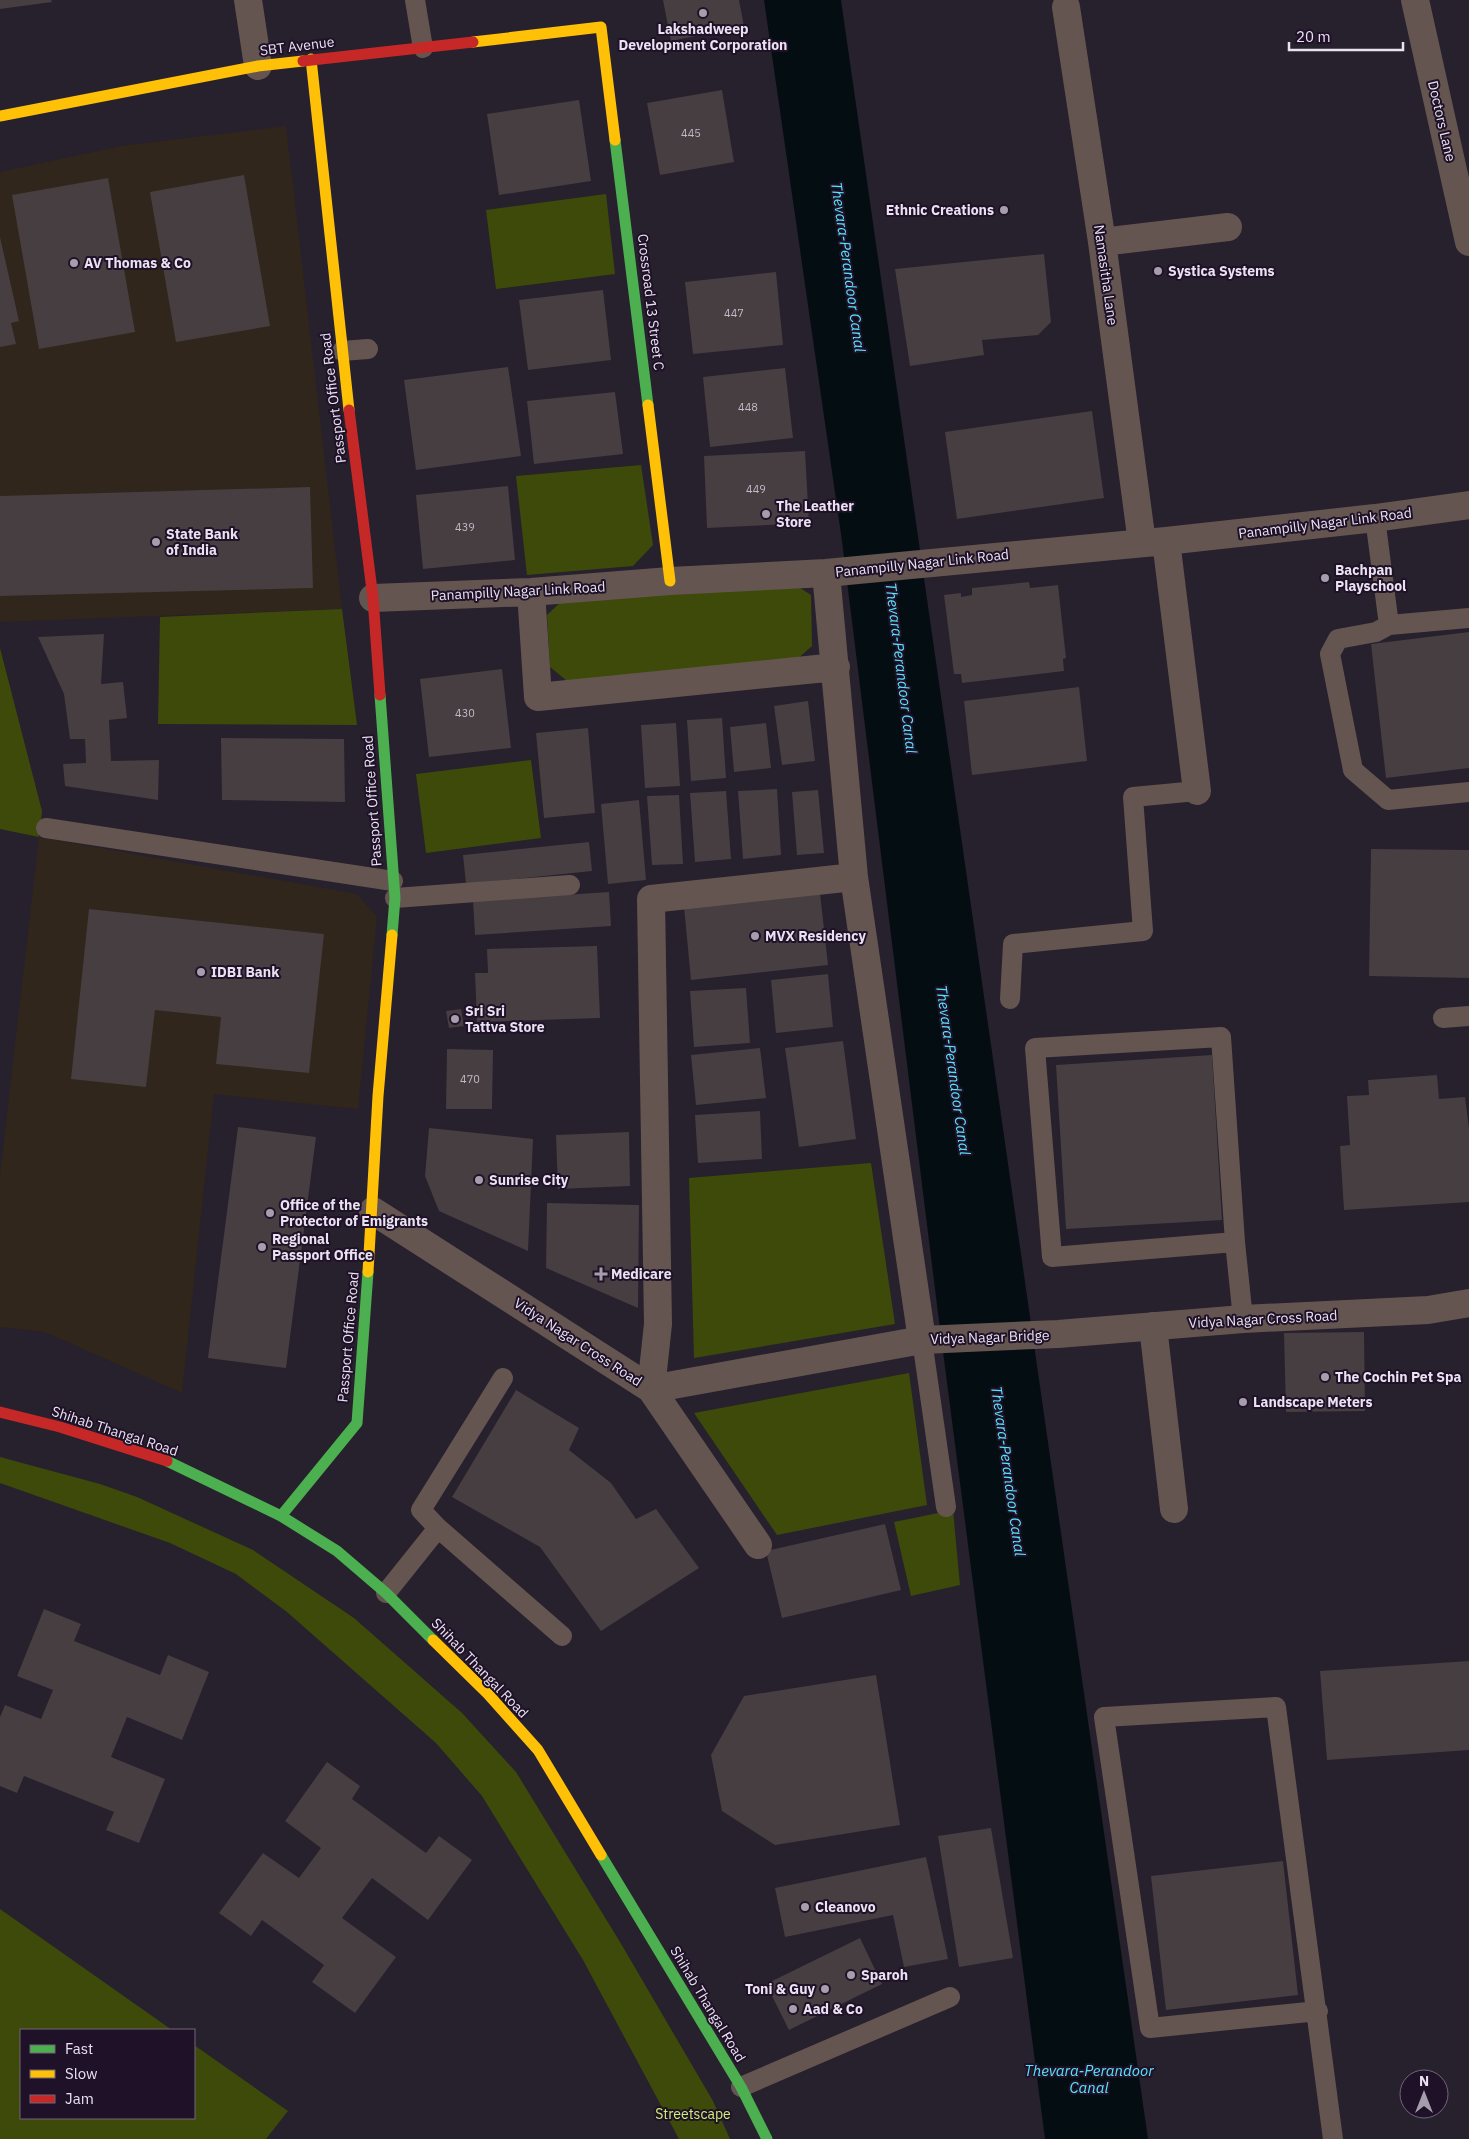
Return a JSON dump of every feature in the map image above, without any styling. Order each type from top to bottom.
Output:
[{"type":"street","points":[[248,0],[258,66]]},
{"type":"street","name":"Doctors Lane","points":[[1415,0],[1469,242]]},
{"type":"street","name":"Namasitha Lane","points":[[1066,7],[1102,242],[1197,791]]},
{"type":"street","name":"SBT Avenue","points":[[0,116],[258,66],[601,28]]},
{"type":"street","name":"Crossroad 13 Street C","points":[[601,28],[670,581]]},
{"type":"street","name":"Passport Office Road","points":[[281,1516],[357,1423],[374,1211],[378,1096],[394,890],[373,598],[342,352],[311,59]]},
{"type":"street","points":[[1102,242],[1228,227]]},
{"type":"street","name":"Panampilly Nagar Link Road","points":[[373,598],[531,592],[670,581],[826,573],[1154,542],[1375,518],[1469,505]]},
{"type":"street","points":[[826,573],[854,877],[922,1340]]},
{"type":"street","points":[[531,592],[538,698],[836,667]]},
{"type":"street","points":[[758,1545],[651,1389],[658,1324],[651,899],[854,877]]},
{"type":"street","name":"Vidya Nagar Cross Road","points":[[374,1211],[651,1389],[922,1340]]},
{"type":"street","name":"Vidya Nagar Cross Road","points":[[1058,1334],[1243,1319],[1428,1310],[1469,1303]]},
{"type":"street","points":[[1153,1326],[1174,1508]]},
{"type":"street","name":"Vidya Nagar Bridge","points":[[922,1340],[1058,1334]]},
{"type":"street","name":"Shihab Thangal Road","points":[[0,1412],[60,1427],[170,1462],[281,1516],[337,1551],[386,1593],[488,1694],[538,1750],[741,2087],[767,2139]]},
{"type":"lane","points":[[415,0],[422,48]]},
{"type":"lane","points":[[342,352],[368,349]]},
{"type":"lane","points":[[1375,518],[1389,625]]},
{"type":"lane","points":[[1469,618],[1389,625],[1376,632],[1338,638],[1330,654],[1353,770],[1388,800],[1469,792]]},
{"type":"lane","points":[[1010,999],[1013,944],[1143,931],[1133,797],[1197,791]]},
{"type":"lane","points":[[46,828],[394,890],[570,885]]},
{"type":"lane","points":[[1443,1018],[1469,1016]]},
{"type":"lane","points":[[1235,1242],[1052,1256],[1035,1048],[1221,1037],[1235,1242],[1243,1319]]},
{"type":"lane","points":[[922,1340],[946,1507]]},
{"type":"lane","points":[[503,1378],[421,1510],[438,1528],[562,1636]]},
{"type":"lane","points":[[386,1593],[438,1528]]},
{"type":"lane","points":[[1318,2011],[1150,2028],[1104,1717],[1276,1707],[1318,2011],[1334,2139]]},
{"type":"lane","points":[[741,2087],[950,1997]]},
{"type":"shaded area","name":"State Bank of India","points":[[286,126],[342,609],[0,622],[0,172],[121,146]]},
{"type":"shaded area","points":[[39,837],[357,894],[377,917],[358,1109],[214,1094],[182,1393],[45,1332],[0,1327],[0,1175]]},
{"type":"green space","points":[[606,194],[615,274],[496,289],[486,210]]},
{"type":"green space","points":[[641,465],[653,545],[633,566],[527,575],[516,476]]},
{"type":"green space","points":[[794,584],[811,595],[812,646],[795,661],[567,681],[550,667],[547,615],[564,599]]},
{"type":"green space","points":[[342,609],[357,725],[158,724],[160,617]]},
{"type":"green space","points":[[0,648],[42,811],[39,837],[0,829]]},
{"type":"green space","points":[[531,760],[541,838],[426,853],[416,774]]},
{"type":"green space","points":[[871,1163],[895,1324],[694,1358],[689,1178]]},
{"type":"green space","points":[[909,1373],[927,1505],[777,1535],[694,1413]]},
{"type":"green space","name":"Streetscape","points":[[0,1457],[100,1484],[137,1497],[253,1550],[354,1618],[462,1713],[516,1772],[620,1942],[713,2101],[730,2139],[679,2139],[583,1960],[482,1796],[436,1743],[287,1612],[236,1574],[170,1543],[0,1483]]},
{"type":"green space","points":[[953,1510],[960,1585],[911,1596],[894,1522]]},
{"type":"green space","points":[[0,1909],[171,2029],[20,2029],[20,2119],[195,2119],[195,2046],[288,2111],[266,2139],[0,2139]]},
{"type":"water","name":"Thevara-Perandoor Canal","points":[[764,0],[841,0],[1148,2139],[1045,2139],[938,1313],[842,541]]},
{"type":"building","points":[[0,0],[51,0],[52,2],[0,9]]},
{"type":"building","name":"Lakshadweep Development Corporation","points":[[663,0],[739,0],[744,26],[671,41]]},
{"type":"building","points":[[722,90],[734,162],[660,175],[647,103]]},
{"type":"building","points":[[579,100],[591,181],[499,195],[487,114]]},
{"type":"building","points":[[244,175],[270,326],[176,342],[150,192]]},
{"type":"building","name":"AV Thomas & Co","points":[[108,178],[135,332],[39,349],[12,195]]},
{"type":"building","points":[[0,237],[19,321],[11,323],[16,344],[0,347]]},
{"type":"building","points":[[1044,254],[1051,322],[1038,335],[982,340],[984,355],[910,366],[895,269]]},
{"type":"building","points":[[776,272],[783,345],[693,354],[685,282]]},
{"type":"building","points":[[603,290],[611,360],[528,370],[519,300]]},
{"type":"building","points":[[508,367],[521,456],[416,470],[404,380]]},
{"type":"building","points":[[785,368],[793,438],[710,447],[703,377]]},
{"type":"building","points":[[615,392],[623,454],[534,464],[527,401]]},
{"type":"building","points":[[1092,411],[1104,498],[957,519],[945,432]]},
{"type":"building","points":[[805,451],[809,523],[707,528],[704,456]]},
{"type":"building","points":[[508,486],[515,560],[423,569],[416,495]]},
{"type":"building","name":"State Bank of India","points":[[310,487],[313,588],[0,596],[0,496]]},
{"type":"building","points":[[1029,582],[1030,588],[1058,585],[1066,658],[1063,659],[1064,671],[962,683],[961,674],[954,674],[944,595],[961,593],[961,597],[972,595],[972,588]]},
{"type":"building","points":[[1469,632],[1469,768],[1386,778],[1371,644]]},
{"type":"building","points":[[104,634],[101,684],[123,682],[127,718],[109,720],[111,761],[159,760],[158,800],[65,786],[63,764],[86,763],[85,739],[70,739],[64,694],[38,637]]},
{"type":"building","points":[[502,669],[511,748],[429,757],[420,679]]},
{"type":"building","points":[[1079,687],[1087,761],[972,775],[964,701]]},
{"type":"building","points":[[808,701],[815,761],[782,765],[774,706]]},
{"type":"building","points":[[722,718],[726,778],[691,781],[687,720]]},
{"type":"building","points":[[676,723],[680,786],[645,788],[641,725]]},
{"type":"building","points":[[766,723],[771,768],[734,772],[730,727]]},
{"type":"building","points":[[588,728],[595,813],[544,818],[536,733]]},
{"type":"building","points":[[221,738],[344,739],[345,802],[222,800]]},
{"type":"building","points":[[777,789],[781,855],[743,859],[738,791]]},
{"type":"building","points":[[818,790],[824,853],[797,855],[792,792]]},
{"type":"building","points":[[726,791],[731,859],[695,862],[690,793]]},
{"type":"building","points":[[679,795],[683,864],[652,865],[647,796]]},
{"type":"building","points":[[639,800],[646,880],[608,884],[601,804]]},
{"type":"building","points":[[589,842],[592,871],[466,884],[463,855]]},
{"type":"building","points":[[1371,849],[1469,850],[1469,978],[1369,976]]},
{"type":"building","points":[[609,892],[611,926],[475,935],[473,901]]},
{"type":"building","name":"MVX Residency","points":[[820,893],[828,965],[691,980],[684,907]]},
{"type":"building","name":"IDBI Bank","points":[[89,909],[324,934],[309,1073],[216,1064],[221,1017],[155,1010],[146,1087],[71,1079]]},
{"type":"building","points":[[597,946],[600,1018],[477,1022],[475,973],[488,973],[487,949]]},
{"type":"building","points":[[828,974],[833,1027],[776,1033],[771,980]]},
{"type":"building","points":[[746,988],[750,1043],[694,1047],[690,991]]},
{"type":"building","name":"Sri Sri Tattva Store","points":[[461,1009],[464,1026],[449,1028],[446,1011]]},
{"type":"building","points":[[843,1041],[856,1139],[799,1147],[785,1048]]},
{"type":"building","points":[[760,1048],[766,1098],[696,1105],[691,1055]]},
{"type":"building","points":[[447,1049],[493,1050],[492,1109],[446,1109]]},
{"type":"building","points":[[1212,1055],[1222,1220],[1066,1229],[1056,1065]]},
{"type":"building","points":[[1437,1075],[1439,1099],[1465,1097],[1469,1129],[1469,1202],[1344,1210],[1340,1146],[1350,1145],[1347,1096],[1369,1095],[1368,1080]]},
{"type":"building","points":[[760,1111],[762,1159],[698,1163],[695,1115]]},
{"type":"building","name":"Regional Passport Office","points":[[238,1127],[316,1137],[286,1368],[208,1358]]},
{"type":"building","points":[[429,1128],[533,1139],[528,1251],[439,1211],[425,1176]]},
{"type":"building","points":[[629,1132],[630,1186],[558,1189],[556,1135]]},
{"type":"building","points":[[547,1203],[639,1205],[638,1308],[546,1268]]},
{"type":"building","points":[[1364,1332],[1365,1411],[1286,1412],[1284,1333]]},
{"type":"building","points":[[516,1390],[579,1428],[569,1450],[611,1483],[636,1519],[656,1509],[699,1568],[601,1631],[540,1547],[452,1497]]},
{"type":"building","points":[[885,1524],[901,1590],[782,1618],[766,1551]]},
{"type":"building","points":[[44,1609],[81,1624],[74,1641],[160,1675],[168,1655],[209,1672],[182,1740],[127,1717],[111,1757],[165,1779],[139,1843],[106,1830],[114,1812],[24,1776],[17,1793],[0,1786],[0,1717],[5,1705],[41,1719],[53,1690],[17,1676]]},
{"type":"building","points":[[1469,1661],[1469,1750],[1327,1760],[1320,1671]]},
{"type":"building","points":[[876,1675],[900,1825],[775,1845],[722,1811],[711,1755],[744,1696]]},
{"type":"building","points":[[327,1762],[360,1786],[352,1799],[426,1853],[439,1836],[472,1860],[428,1920],[372,1878],[342,1918],[396,1957],[355,2013],[312,1982],[324,1965],[262,1920],[251,1936],[219,1913],[263,1853],[299,1878],[321,1848],[285,1821]]},
{"type":"building","points":[[991,1828],[1013,1958],[959,1967],[938,1836]]},
{"type":"building","points":[[926,1857],[948,1959],[904,1967],[893,1915],[785,1937],[775,1888]]},
{"type":"building","points":[[1283,1861],[1298,1995],[1166,2010],[1151,1876]]},
{"type":"building","points":[[860,1938],[882,1984],[789,2030],[766,1984]]},
{"type":"traffic: fast","points":[[615,140],[648,405]]},
{"type":"traffic: fast","points":[[380,695],[395,898],[392,935]]},
{"type":"traffic: fast","points":[[281,1516],[357,1423],[368,1272]]},
{"type":"traffic: fast","points":[[167,1461],[281,1516],[337,1551],[386,1593],[433,1640]]},
{"type":"traffic: fast","points":[[601,1855],[741,2087],[767,2139]]},
{"type":"traffic: slow","points":[[473,42],[601,27],[615,140]]},
{"type":"traffic: slow","points":[[311,59],[349,410]]},
{"type":"traffic: slow","points":[[0,116],[258,66],[303,61]]},
{"type":"traffic: slow","points":[[648,405],[670,581]]},
{"type":"traffic: slow","points":[[368,1272],[378,1096],[392,935]]},
{"type":"traffic: slow","points":[[433,1640],[488,1694],[538,1750],[601,1855]]},
{"type":"traffic: jam","points":[[303,61],[473,42]]},
{"type":"traffic: jam","points":[[349,410],[373,598],[380,695]]},
{"type":"traffic: jam","points":[[0,1412],[60,1427],[167,1461]]},
{"type":"place","name":"Lakshadweep Development Corporation","points":[[703,13]]},
{"type":"place","name":"Ethnic Creations","points":[[1004,210]]},
{"type":"place","name":"AV Thomas & Co","points":[[74,263]]},
{"type":"place","name":"Systica Systems","points":[[1158,271]]},
{"type":"place","name":"The Leather Store","points":[[766,514]]},
{"type":"place","name":"State Bank of India","points":[[156,542]]},
{"type":"place","name":"Bachpan Playschool","points":[[1325,578]]},
{"type":"place","name":"MVX Residency","points":[[755,936]]},
{"type":"place","name":"IDBI Bank","points":[[201,972]]},
{"type":"place","name":"Sri Sri Tattva Store","points":[[455,1019]]},
{"type":"place","name":"Sunrise City","points":[[479,1180]]},
{"type":"place","name":"Office of the Protector of Emigrants","points":[[270,1213]]},
{"type":"place","name":"Regional Passport Office","points":[[262,1247]]},
{"type":"place","name":"Medicare","points":[[601,1274]]},
{"type":"place","name":"The Cochin Pet Spa","points":[[1325,1377]]},
{"type":"place","name":"Landscape Meters","points":[[1243,1402]]},
{"type":"place","name":"Cleanovo","points":[[805,1907]]},
{"type":"place","name":"Sparoh","points":[[851,1975]]},
{"type":"place","name":"Toni & Guy","points":[[825,1989]]},
{"type":"place","name":"Aad & Co","points":[[793,2009]]}]
